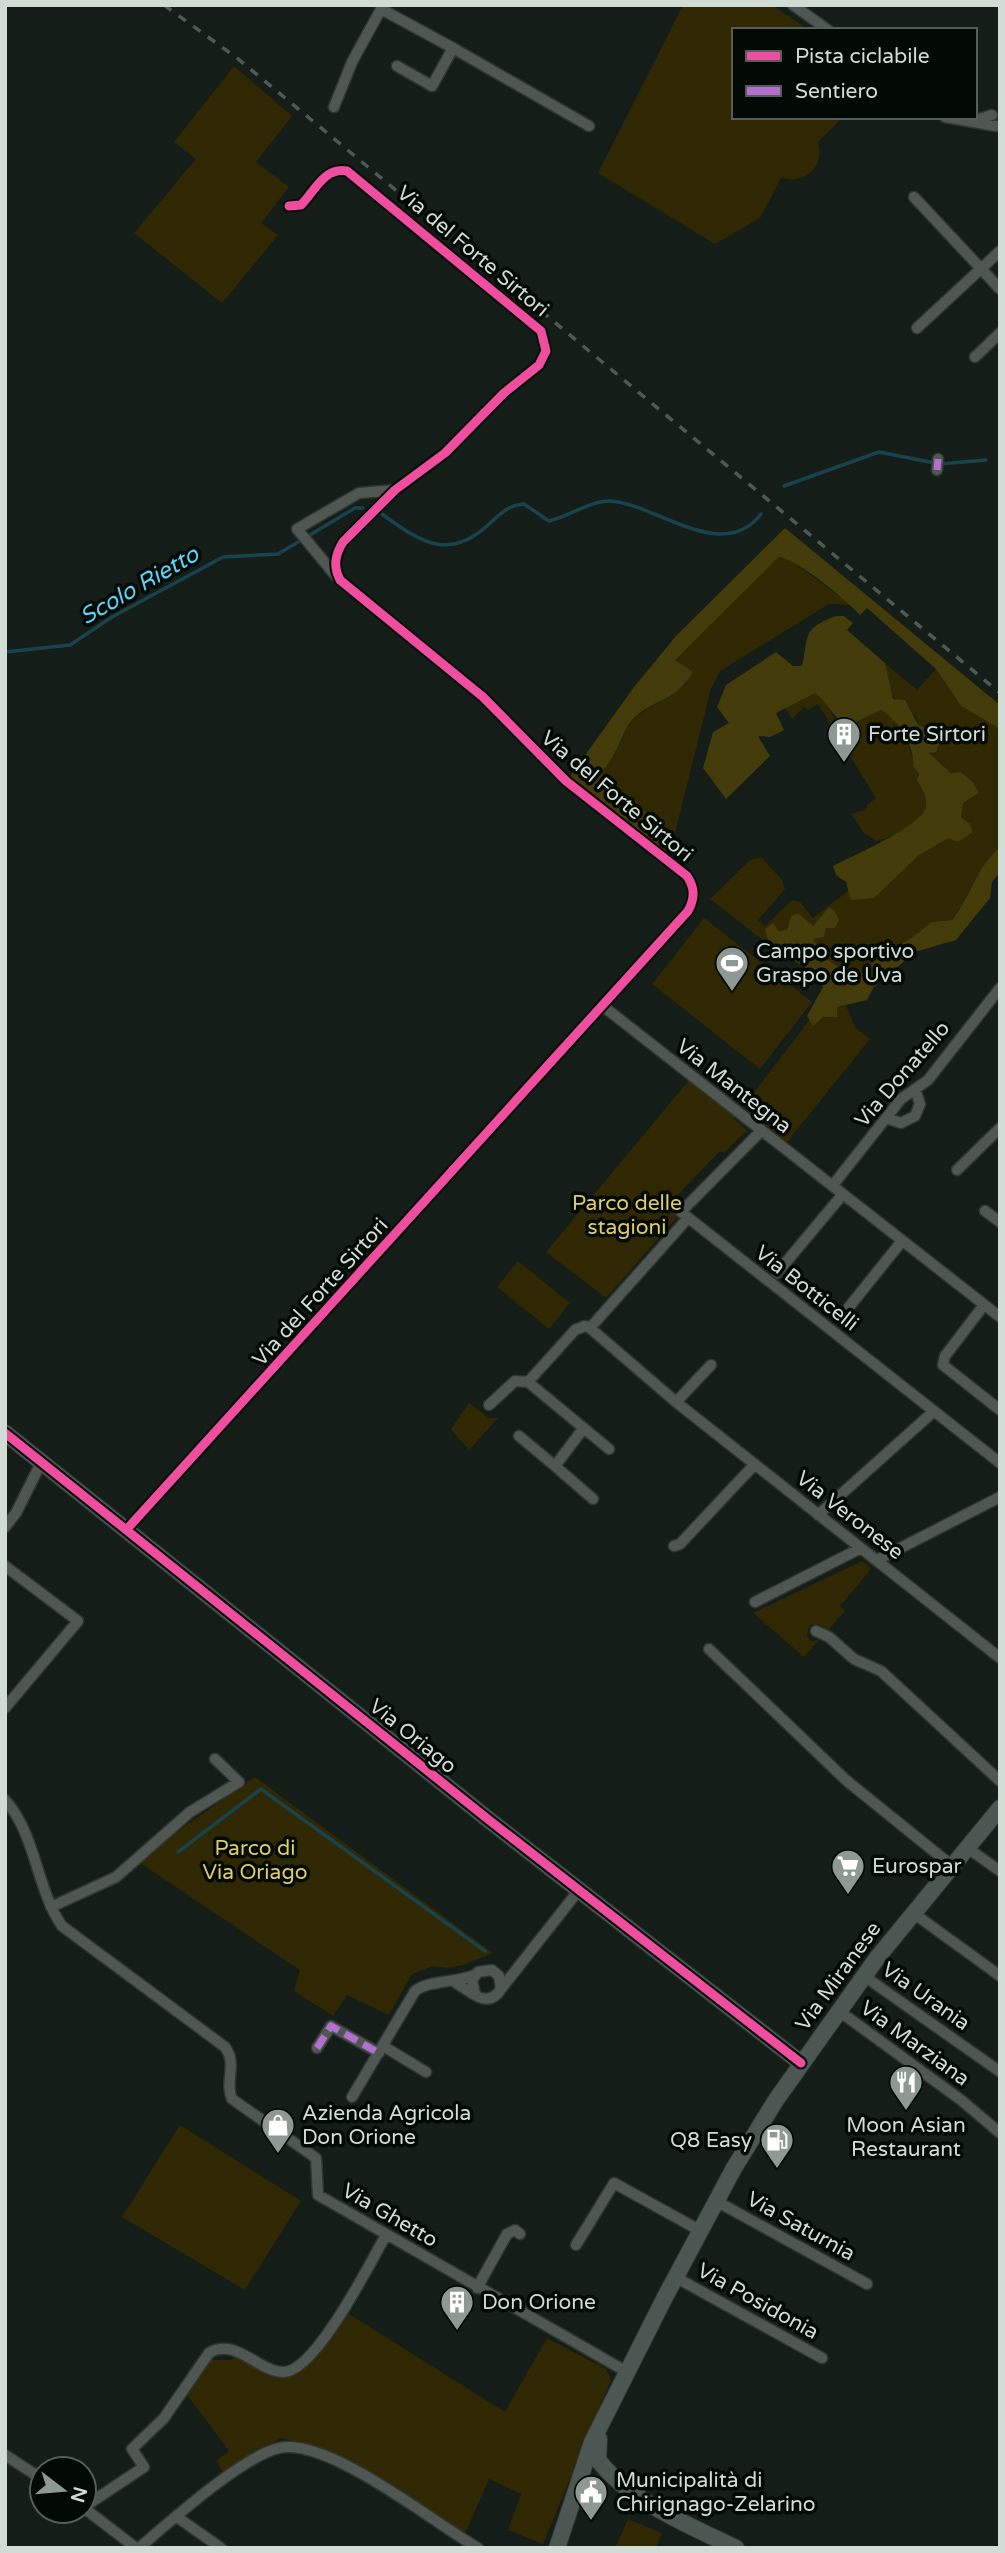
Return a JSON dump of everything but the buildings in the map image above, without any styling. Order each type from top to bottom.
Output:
[{"type":"street","points":[[793,5],[825,28]]},
{"type":"street","points":[[334,107],[352,62],[381,7],[589,126]]},
{"type":"street","points":[[397,66],[432,86],[453,48]]},
{"type":"street","points":[[955,119],[966,121],[998,116]]},
{"type":"street","name":"Via del Forte Sirtori","points":[[289,206],[301,205],[333,171],[347,171],[529,319],[544,337],[546,351],[539,365],[504,393],[445,453],[395,490],[337,552],[336,570],[340,580]]},
{"type":"street","points":[[914,197],[1000,289]]},
{"type":"street","points":[[917,328],[1000,251]]},
{"type":"street","points":[[975,356],[1000,333]]},
{"type":"street","name":"Via del Forte Sirtori","points":[[127,1529],[604,1007],[688,911],[694,892],[690,879],[566,781],[483,697],[340,580],[302,536],[359,493],[395,490]]},
{"type":"street","name":"Via Donatello","points":[[832,1185],[886,1118],[928,1080],[1000,988]]},
{"type":"street","name":"Via Mantegna","points":[[604,1007],[1000,1317]]},
{"type":"street","points":[[886,1118],[901,1123],[915,1116],[920,1104],[915,1089]]},
{"type":"street","points":[[957,1170],[1000,1128]]},
{"type":"street","points":[[528,1382],[575,1330],[584,1326],[590,1328],[688,1218],[681,1212],[761,1131]]},
{"type":"street","points":[[777,1273],[843,1194]]},
{"type":"street","points":[[985,1211],[1000,1223]]},
{"type":"street","name":"Via Botticelli","points":[[688,1218],[1000,1463]]},
{"type":"street","points":[[849,1307],[902,1241]]},
{"type":"street","points":[[984,1305],[945,1356],[943,1365],[1000,1410]]},
{"type":"street","name":"Via Veronese","points":[[590,1328],[676,1402],[1000,1658]]},
{"type":"street","points":[[676,1402],[711,1365]]},
{"type":"street","points":[[489,1405],[515,1381],[528,1382],[609,1449]]},
{"type":"street","points":[[818,1514],[933,1412]]},
{"type":"street","points":[[555,1466],[583,1429]]},
{"type":"street","name":"Via Oriago","points":[[5,1433],[579,1890],[801,2063]]},
{"type":"street","points":[[519,1436],[593,1499]]},
{"type":"street","points":[[5,1527],[16,1513],[42,1461]]},
{"type":"street","points":[[674,1546],[680,1544],[755,1464]]},
{"type":"street","points":[[877,1560],[1000,1497]]},
{"type":"street","points":[[755,1602],[861,1548]]},
{"type":"street","points":[[5,1566],[78,1621],[5,1709]]},
{"type":"street","points":[[816,1631],[829,1637],[854,1659],[881,1671],[1000,1781]]},
{"type":"street","points":[[709,1649],[847,1781],[951,1865]]},
{"type":"street","points":[[51,1907],[116,1877],[190,1812],[239,1782],[215,1759]]},
{"type":"street","name":"Via Ghetto","points":[[5,1800],[19,1819],[51,1907],[62,1926],[225,2047],[232,2063],[229,2089],[232,2099],[316,2158],[316,2189],[320,2196],[627,2372]]},
{"type":"street","name":"Via Miranese","points":[[557,2548],[577,2493],[593,2469],[604,2421],[716,2201],[801,2063],[912,1912],[1000,1808]]},
{"type":"street","points":[[966,1847],[1000,1871]]},
{"type":"street","points":[[456,1983],[488,2000],[496,1996],[579,1890]]},
{"type":"street","points":[[912,1912],[1000,1976]]},
{"type":"street","points":[[352,2097],[418,1989],[426,1984],[456,1983],[482,1970],[508,1969],[527,1957]]},
{"type":"street","points":[[492,1970],[499,1976],[501,1989]]},
{"type":"street","points":[[475,1975],[471,1985],[475,1994]]},
{"type":"street","name":"Via Urania","points":[[864,1976],[999,2071]]},
{"type":"street","name":"Via Marziana","points":[[839,2011],[961,2100],[1000,2133]]},
{"type":"street","points":[[317,2048],[331,2026],[426,2072]]},
{"type":"street","points":[[576,2245],[614,2183],[699,2230]]},
{"type":"street","name":"Via Saturnia","points":[[716,2201],[867,2284]]},
{"type":"street","points":[[477,2288],[507,2234],[514,2231],[520,2234]]},
{"type":"street","points":[[98,2498],[144,2467],[132,2449],[164,2418],[209,2353],[220,2348],[229,2349],[277,2371],[286,2372],[299,2367],[341,2312],[386,2235]]},
{"type":"street","name":"Via Posidonia","points":[[675,2277],[822,2358]]},
{"type":"street","points":[[98,2518],[137,2548],[268,2452],[286,2447],[302,2449],[353,2470],[478,2548]]},
{"type":"street","points":[[5,2455],[28,2470]]},
{"type":"street","points":[[593,2469],[682,2523],[736,2548]]},
{"type":"street","points":[[177,2517],[221,2548]]},
{"type":"green space","points":[[683,5],[772,5],[806,28],[732,28],[732,119],[841,119],[818,142],[819,159],[812,172],[798,179],[781,178],[760,218],[715,244],[598,173]]},
{"type":"green space","points":[[234,66],[292,116],[256,162],[289,187],[261,223],[278,235],[222,303],[134,233],[196,159],[174,142]]},
{"type":"green space","points":[[778,557],[788,558],[851,605],[829,604],[720,671],[711,689],[673,841],[668,832],[659,830],[635,800],[618,795],[604,783],[602,771],[612,759],[633,720],[687,683],[674,660]]},
{"type":"green space","points":[[885,663],[917,690],[936,669],[961,706],[1000,729],[1000,848],[979,873],[952,920],[931,922],[869,967],[852,986],[840,980],[837,966],[829,961],[819,964],[813,939],[829,907],[813,926],[791,916],[787,930],[779,931],[773,924],[765,930],[769,945],[710,899],[750,860],[761,857],[782,880],[785,889],[758,920],[765,926],[792,900],[800,902],[813,918],[849,890],[918,856],[970,824],[961,817],[963,803],[979,793],[973,782],[961,772],[951,773],[928,752],[932,729],[919,726],[916,716],[891,695]]},
{"type":"green space","points":[[815,692],[827,702],[834,719],[862,719],[881,710],[898,725],[909,745],[926,800],[924,811],[906,828],[876,841],[863,832],[851,814],[867,809],[867,805],[876,798],[818,704],[808,710],[804,707],[792,719],[785,708]]},
{"type":"green space","name":"Campo sportivo Graspo de Uva","points":[[704,918],[812,1002],[760,1069],[652,984]]},
{"type":"green space","points":[[823,1002],[845,1003],[855,1027],[870,1039],[787,1142],[743,1107]]},
{"type":"green space","name":"Parco delle stagioni","points":[[690,1079],[736,1114],[734,1119],[747,1130],[724,1153],[720,1151],[667,1206],[678,1216],[606,1298],[546,1252]]},
{"type":"green space","points":[[518,1261],[570,1303],[549,1329],[497,1287]]},
{"type":"green space","points":[[469,1403],[489,1418],[498,1418],[469,1450],[451,1429]]},
{"type":"green space","points":[[862,1561],[871,1569],[840,1606],[845,1611],[828,1630],[819,1624],[809,1625],[807,1636],[811,1641],[819,1640],[804,1657],[753,1613]]},
{"type":"green space","name":"Parco di Via Oriago","points":[[255,1777],[493,1953],[463,1965],[448,1968],[433,1966],[412,1974],[389,2015],[347,1995],[333,2016],[294,1991],[300,1970],[140,1863],[158,1845]]},
{"type":"green space","points":[[180,2125],[301,2201],[245,2290],[122,2217]]},
{"type":"green space","points":[[341,2309],[505,2412],[547,2338],[606,2369],[611,2380],[543,2544],[508,2530],[521,2494],[489,2479],[465,2534],[399,2489],[355,2464],[281,2438],[225,2474],[216,2461],[229,2451],[185,2392],[209,2360],[232,2360],[237,2355],[289,2374]]},
{"type":"green space","points":[[628,2519],[662,2533],[656,2548],[615,2548]]},
{"type":"shaded area","points":[[785,528],[1000,705],[1000,729],[961,706],[936,669],[867,608],[860,615],[809,572],[779,557],[675,660],[693,672],[672,695],[648,707],[633,719],[602,771],[604,783],[618,795],[635,800],[659,830],[668,832],[673,841],[670,851],[665,852],[572,784],[571,775],[634,687],[676,636]]},
{"type":"shaded area","points":[[836,616],[844,616],[853,623],[847,630],[885,663],[893,699],[905,700],[919,726],[932,729],[941,738],[936,752],[929,753],[951,773],[961,772],[973,782],[979,793],[963,803],[961,817],[970,824],[973,832],[958,842],[948,838],[918,856],[874,898],[851,900],[846,882],[836,875],[833,866],[900,831],[922,814],[926,806],[908,742],[887,714],[881,710],[847,726],[815,693],[776,713],[784,730],[770,737],[758,736],[770,756],[726,799],[703,768],[713,732],[729,723],[717,707],[726,685],[776,652],[793,666],[802,666],[808,635],[817,625]]},
{"type":"shaded area","points":[[1000,848],[1000,872],[992,882],[990,898],[956,940],[915,952],[873,988],[867,1000],[837,1007],[837,1017],[823,1017],[813,1026],[807,1016],[823,987],[808,969],[769,945],[765,929],[773,923],[779,931],[787,930],[791,916],[798,913],[813,926],[829,907],[835,911],[839,920],[835,928],[826,928],[824,937],[813,939],[822,954],[819,963],[828,960],[837,966],[840,980],[852,985],[869,966],[931,922],[952,920],[985,863]]},
{"type":"waterway","name":"Scolo Rietto","points":[[784,486],[879,452],[940,464],[986,460]]},
{"type":"waterway","name":"Scolo Rietto","points":[[382,514],[421,539],[447,545],[460,543],[504,511],[524,504],[549,521],[596,503],[611,501],[629,505],[689,528],[728,534],[746,528],[761,514]]},
{"type":"waterway","name":"Scolo Rietto","points":[[5,652],[70,645],[112,617],[223,557],[278,554],[355,508],[363,508]]},
{"type":"waterway","points":[[178,1852],[261,1789],[485,1951]]},
{"type":"railway","points":[[164,5],[237,58],[1000,693]]},
{"type":"marked path","points":[[937,470],[938,459]]},
{"type":"marked path","points":[[317,2048],[331,2026],[379,2053]]},
{"type":"cycle path","points":[[127,1529],[688,911],[693,897],[692,885],[687,876],[566,781],[483,697],[340,580],[336,570],[338,551],[343,542],[395,490],[445,453],[504,393],[539,365],[546,351],[541,331],[347,171],[326,176],[301,205],[289,206]]},
{"type":"cycle path","points":[[5,1433],[489,1820],[801,2063]]},
{"type":"place","name":"Forte Sirtori","points":[[844,764]]},
{"type":"place","name":"Campo sportivo Graspo de Uva","points":[[732,993]]},
{"type":"place","name":"Eurospar","points":[[848,1896]]},
{"type":"place","name":"Moon Asian Restaurant","points":[[906,2112]]},
{"type":"place","name":"Azienda Agricola Don Orione","points":[[278,2155]]},
{"type":"place","name":"Q8 Easy","points":[[777,2170]]},
{"type":"place","name":"Don Orione","points":[[457,2332]]},
{"type":"place","name":"Municipalità di Chirignago-Zelarino","points":[[591,2522]]}]
